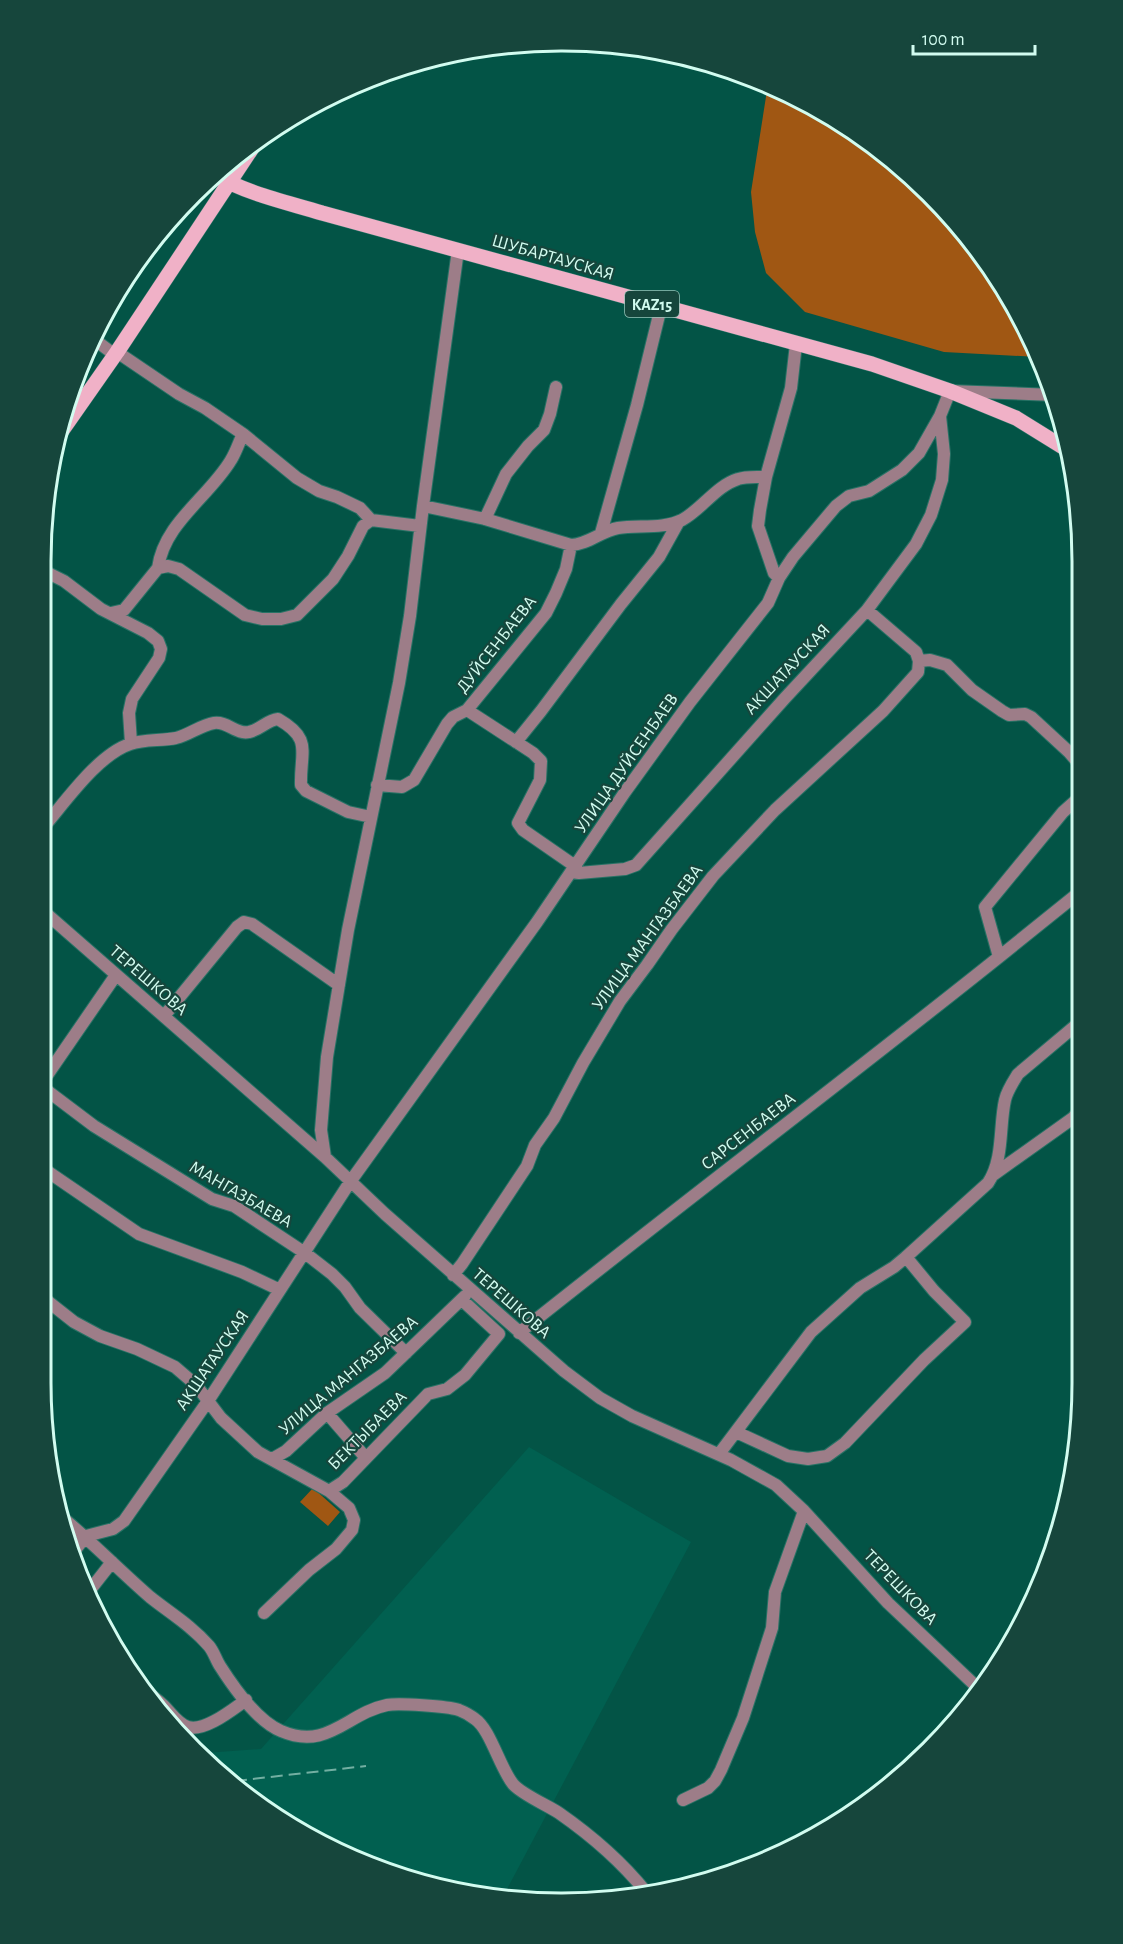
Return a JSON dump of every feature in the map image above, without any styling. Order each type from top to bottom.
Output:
[{"type":"main road","points":[[72,417],[242,163]]},
{"type":"main road","name":"ШУБАРТАУСКАЯ","points":[[223,180],[256,193],[322,213],[872,364],[950,391],[1016,418],[1058,444]]},
{"type":"street","points":[[325,1157],[321,1130],[323,1092],[339,985],[399,683],[410,616],[458,250]]},
{"type":"street","points":[[601,533],[637,405],[661,307]]},
{"type":"street","points":[[100,344],[205,408],[319,491],[360,508],[371,520],[420,526]]},
{"type":"street","points":[[779,578],[774,573],[758,526],[766,477],[791,388],[796,344]]},
{"type":"street","points":[[485,519],[506,474],[544,430],[556,387]]},
{"type":"street","points":[[950,391],[1044,395]]},
{"type":"street","name":"УЛИЦА ДУЙСЕНБАЕВ","points":[[350,1182],[573,869],[625,792],[690,702],[768,603],[779,578],[793,557],[836,506],[849,496],[869,491],[902,470],[919,453],[940,416],[950,391]]},
{"type":"street","name":"АКШАТАУСКАЯ","points":[[573,869],[579,873],[636,865],[867,610],[916,544],[931,514],[942,480],[944,454],[940,416]]},
{"type":"street","points":[[111,613],[124,610],[158,568],[160,552],[172,532],[231,460],[243,434]]},
{"type":"street","points":[[423,506],[485,519],[571,545],[582,544],[601,533],[617,528],[661,525],[679,521],[698,510],[715,493],[738,479],[766,477]]},
{"type":"street","points":[[158,568],[168,566],[179,569],[245,615],[262,619],[281,619],[297,615],[333,579],[363,526],[371,520]]},
{"type":"street","points":[[516,742],[659,557],[679,521]]},
{"type":"street","name":"ДУЙСЕНБАЕВА","points":[[377,785],[402,787],[414,780],[447,724],[453,717],[467,710],[546,613],[566,569],[571,545]]},
{"type":"street","points":[[51,574],[64,580],[101,609],[148,633],[158,641],[161,649],[154,668],[132,699],[129,713],[131,743]]},
{"type":"street","points":[[867,610],[916,651],[919,661],[930,660],[947,665],[972,690],[1002,711],[1009,715],[1025,714],[1031,717],[1072,755]]},
{"type":"street","name":"УЛИЦА МАНГАЗБАЕВА","points":[[453,1275],[527,1166],[535,1145],[554,1118],[620,1000],[648,965],[672,929],[713,876],[775,810],[883,711],[918,672],[919,661]]},
{"type":"street","points":[[467,710],[541,761],[540,780],[518,823],[523,830],[573,869]]},
{"type":"street","points":[[51,819],[97,766],[111,753],[131,743],[177,738],[212,723],[221,723],[239,731],[249,732],[278,719],[298,734],[303,743],[301,785],[306,791],[348,812],[371,817]]},
{"type":"street","points":[[999,957],[985,907],[1072,804]]},
{"type":"street","name":"САРСЕНБАЕВА","points":[[519,1333],[904,1033],[1072,898]]},
{"type":"street","name":"ТЕРЕШКОВА","points":[[51,918],[325,1157],[453,1275],[564,1371],[600,1398],[632,1416],[719,1454],[776,1485],[804,1511],[888,1603],[973,1684]]},
{"type":"street","points":[[164,1016],[237,927],[244,922],[252,924],[339,985]]},
{"type":"street","points":[[51,1070],[116,975]]},
{"type":"street","points":[[719,1454],[811,1332],[860,1288],[906,1257],[988,1183],[993,1175],[998,1154],[1005,1098],[1017,1074],[1072,1028]]},
{"type":"street","name":"МАНГАЗБАЕВА","points":[[51,1093],[94,1126],[212,1199],[234,1206],[305,1253],[332,1274],[360,1308],[406,1353]]},
{"type":"street","points":[[993,1175],[1072,1119]]},
{"type":"street","points":[[51,1174],[139,1234],[242,1272],[280,1290]]},
{"type":"street","name":"АКШАТАУСКАЯ","points":[[86,1536],[113,1529],[124,1521],[208,1401],[350,1182]]},
{"type":"street","points":[[736,1432],[788,1456],[808,1459],[827,1456],[845,1443],[924,1360],[965,1322],[934,1291],[906,1257]]},
{"type":"street","name":"УЛИЦА МАНГАЗБАЕВА","points":[[272,1459],[286,1451],[327,1413],[385,1373],[470,1290]]},
{"type":"street","name":"БЕКТЫБАЕВА","points":[[329,1491],[343,1482],[428,1394],[447,1389],[465,1375],[499,1334],[462,1300]]},
{"type":"street","points":[[51,1304],[74,1322],[100,1336],[137,1349],[175,1367],[196,1385],[221,1418],[258,1452],[329,1491],[349,1508],[354,1521],[352,1530],[336,1549],[309,1570],[264,1613]]},
{"type":"street","points":[[327,1413],[366,1458]]},
{"type":"street","points":[[683,1800],[708,1788],[715,1781],[743,1718],[772,1628],[775,1592],[804,1511]]},
{"type":"street","points":[[71,1524],[150,1597],[190,1627],[210,1647],[220,1665],[261,1718],[280,1731],[301,1737],[314,1737],[342,1727],[370,1710],[388,1704],[458,1709],[477,1720],[489,1738],[505,1775],[516,1788],[546,1804],[586,1831],[610,1852],[641,1887]]},
{"type":"street","points":[[78,1546],[86,1536]]},
{"type":"street","points":[[94,1586],[112,1562]]},
{"type":"street","points":[[184,1725],[197,1728],[210,1724],[246,1700]]},
{"type":"shaded area","points":[[766,94],[817,119],[845,137],[872,156],[922,201],[967,251],[986,278],[1004,306],[1029,356],[944,352],[805,312],[766,273],[755,232],[751,192]]},
{"type":"shaded area","points":[[529,1447],[691,1542],[507,1890],[429,1876],[366,1854],[306,1825],[278,1807],[251,1788],[211,1753],[261,1749]]},
{"type":"shaded area","points":[[313,1488],[340,1512],[328,1526],[300,1502]]},
{"type":"railway","points":[[242,1780],[366,1766]]}]
